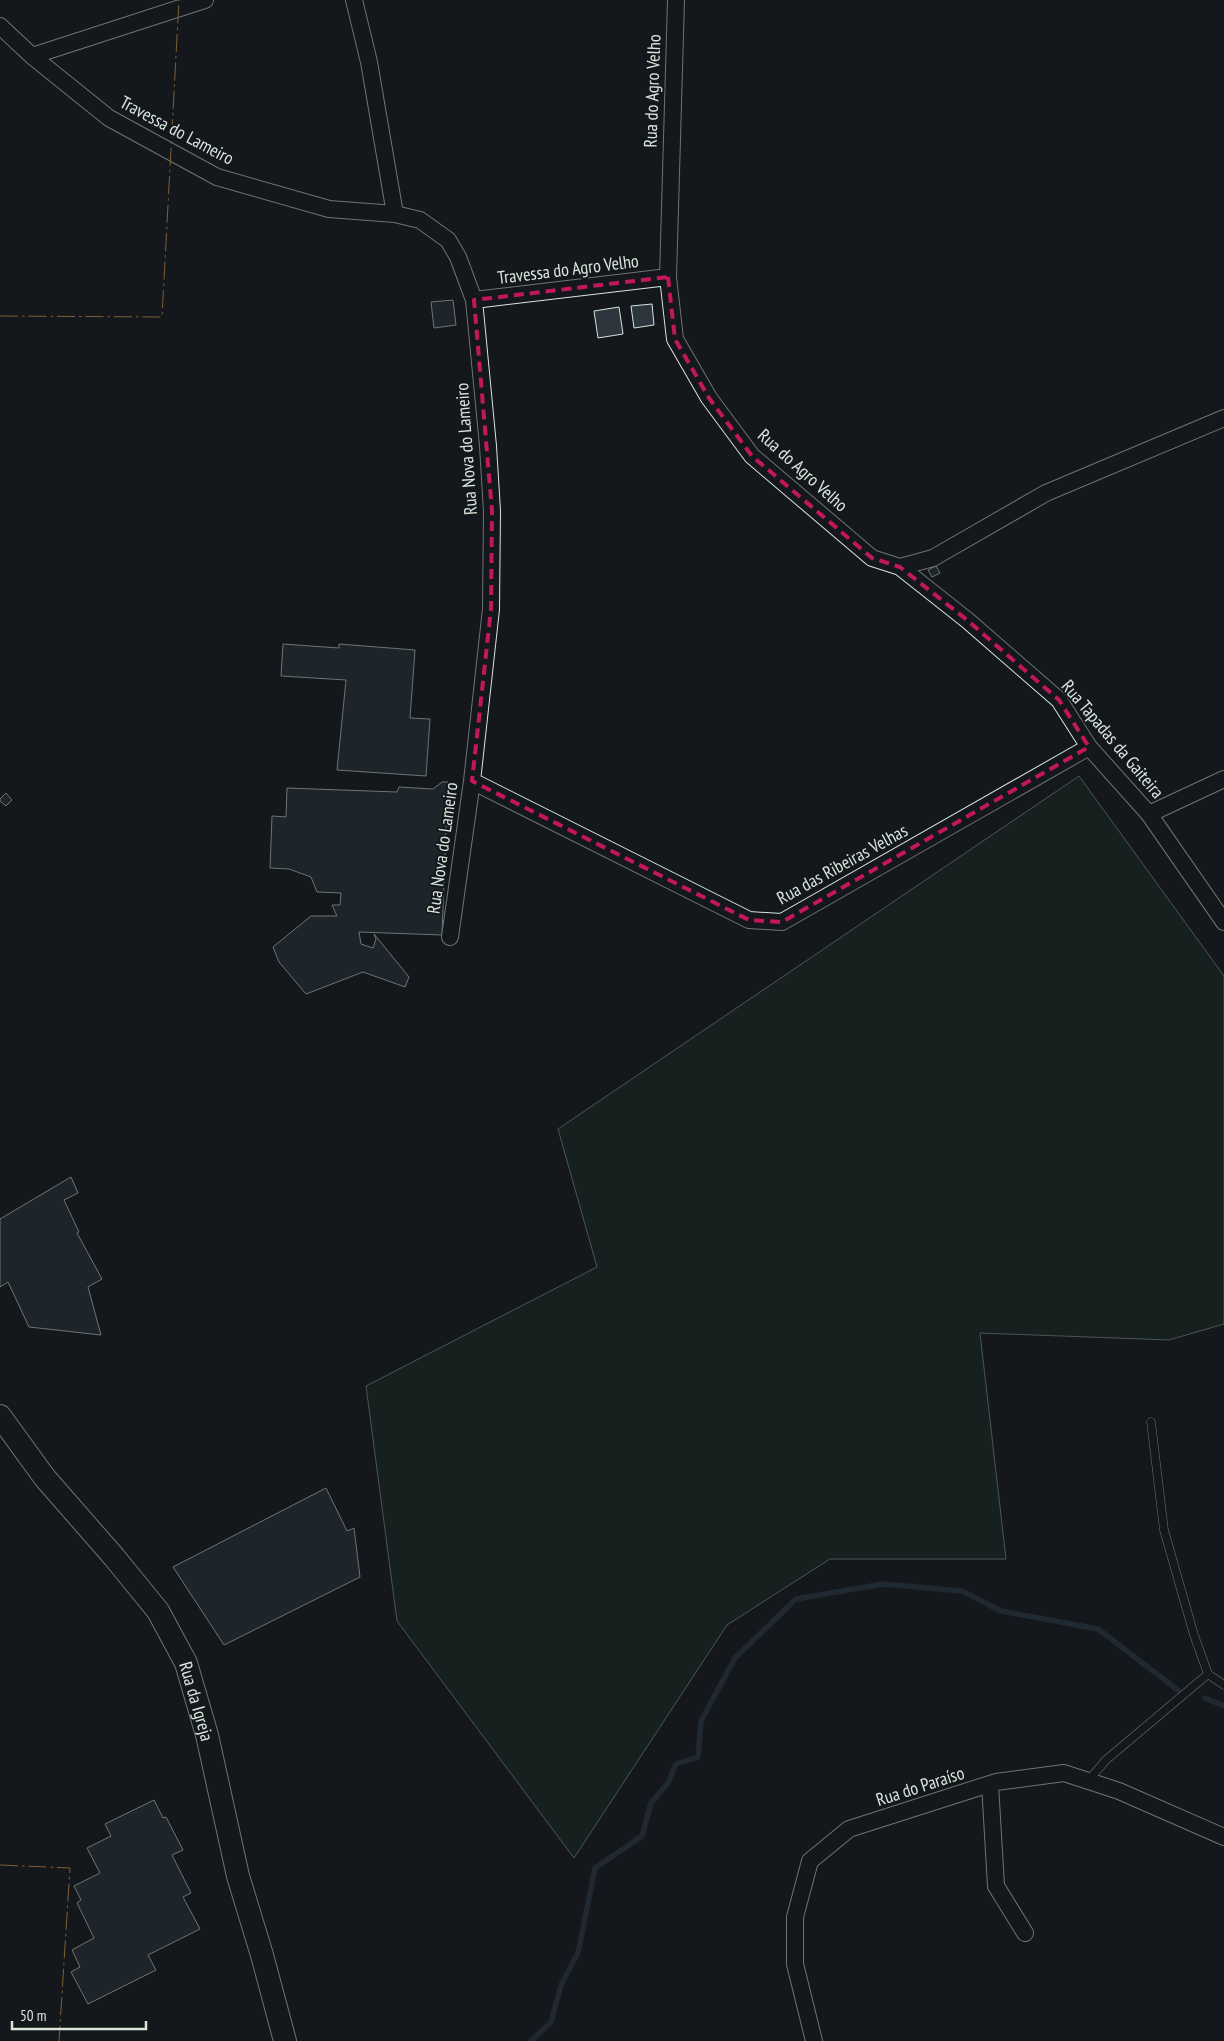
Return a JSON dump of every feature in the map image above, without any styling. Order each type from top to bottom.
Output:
[{"type":"main road","name":"Rua da Igreja","points":[[0,1416],[45,1478],[158,1611],[186,1663],[207,1735],[238,1876],[285,2041]]},
{"type":"street","points":[[32,56],[205,0]]},
{"type":"street","points":[[354,0],[368,62],[395,214]]},
{"type":"street","name":"Rua do Agro Velho","points":[[676,0],[668,277],[675,339],[708,398],[752,456],[872,558],[900,567]]},
{"type":"street","name":"Travessa do Lameiro","points":[[0,26],[32,56],[109,118],[216,177],[329,210],[395,214]]},
{"type":"street","name":"Rua Nova do Lameiro","points":[[395,214],[420,220],[448,240],[458,257],[474,300],[488,446],[492,511],[491,609],[472,781],[450,937]]},
{"type":"street","name":"Travessa do Agro Velho","points":[[474,300],[668,277]]},
{"type":"street","points":[[900,567],[933,558],[1046,493],[1224,418]]},
{"type":"street","name":"Rua Tapadas da Gaiteira","points":[[900,567],[966,620],[1059,700],[1089,747],[1149,814],[1224,922]]},
{"type":"street","name":"Rua das Ribeiras Velhas","points":[[472,781],[749,920],[782,922],[1089,747]]},
{"type":"street","points":[[1149,814],[1224,779]]},
{"type":"street","name":"Rua do Paraíso","points":[[814,2041],[795,1964],[795,1917],[810,1861],[849,1829],[990,1784],[1064,1773],[1119,1791],[1224,1837]]},
{"type":"street","points":[[990,1784],[996,1886],[1025,1934]]},
{"type":"lane","points":[[1151,1422],[1164,1530],[1194,1635],[1208,1674],[1224,1685]]},
{"type":"lane","points":[[1088,1781],[1106,1760],[1208,1674]]},
{"type":"highlighted area","points":[[668,277],[675,339],[709,398],[752,456],[872,558],[900,567],[967,620],[1059,700],[1089,747],[782,922],[749,920],[472,781],[491,609],[492,511],[474,300]]},
{"type":"green space","points":[[1079,776],[1224,976],[1224,1324],[1169,1340],[980,1333],[1006,1559],[830,1559],[727,1625],[574,1858],[397,1621],[366,1386],[597,1267],[558,1129]]},
{"type":"building","points":[[453,300],[456,325],[434,328],[431,302]]},
{"type":"building","points":[[652,304],[654,325],[634,328],[631,306]]},
{"type":"building","points":[[619,307],[623,334],[598,338],[594,311]]},
{"type":"building","points":[[936,566],[940,573],[932,577],[928,570]]},
{"type":"building","points":[[283,644],[339,648],[339,644],[415,650],[410,718],[430,719],[426,776],[337,770],[346,680],[281,676]]},
{"type":"building","points":[[442,782],[448,782],[442,935],[359,932],[361,944],[373,948],[376,939],[374,934],[409,977],[405,987],[363,972],[306,994],[279,962],[273,947],[311,916],[337,916],[332,905],[340,905],[341,893],[317,892],[311,877],[289,869],[270,868],[272,816],[286,817],[287,788],[397,792],[399,787],[433,789]]},
{"type":"building","points":[[6,793],[12,800],[6,806],[0,799]]},
{"type":"building","points":[[71,1177],[78,1193],[64,1200],[79,1232],[77,1233],[102,1279],[88,1287],[101,1335],[29,1327],[8,1282],[0,1287],[0,1219]]},
{"type":"building","points":[[326,1488],[347,1531],[354,1528],[360,1577],[224,1645],[173,1567]]},
{"type":"building","points":[[154,1800],[163,1818],[166,1817],[183,1850],[172,1855],[191,1893],[183,1897],[200,1929],[148,1955],[156,1970],[88,2004],[71,1972],[80,1967],[72,1950],[94,1938],[77,1903],[81,1900],[74,1886],[100,1873],[87,1848],[111,1836],[105,1824]]},
{"type":"waterway","points":[[531,2041],[551,2022],[561,1985],[578,1953],[595,1868],[642,1836],[651,1803],[668,1783],[676,1764],[698,1757],[701,1721],[735,1658],[796,1599],[883,1584],[962,1591],[1001,1611],[1098,1629],[1178,1690]]},
{"type":"waterway","points":[[1205,1698],[1224,1706]]},
{"type":"power","points":[[0,316],[162,317],[179,0]]},
{"type":"power","points":[[0,1865],[70,1868],[59,2041]]}]
